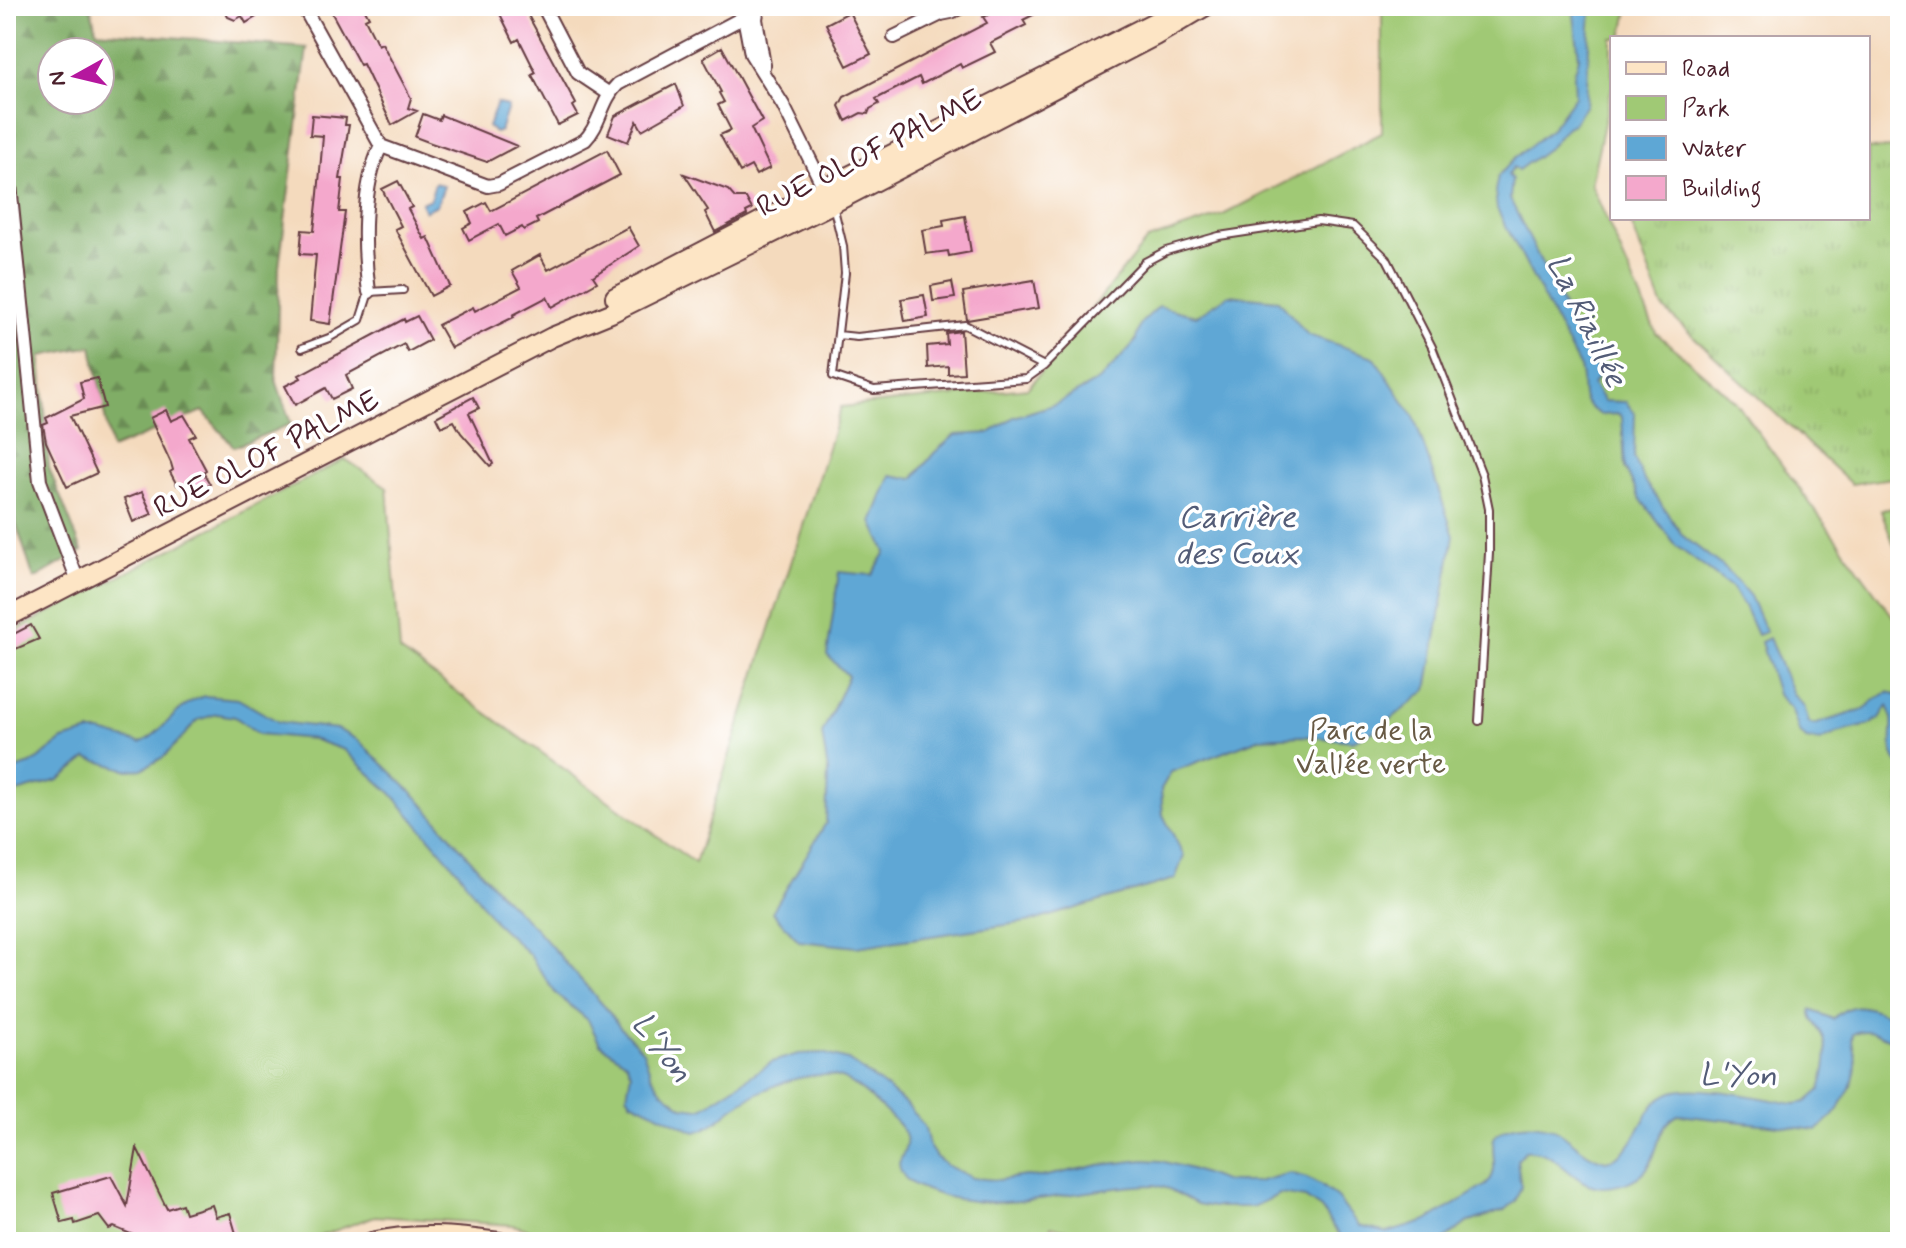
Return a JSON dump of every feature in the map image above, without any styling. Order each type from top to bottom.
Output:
[{"type":"main road","name":"RUE OLOF PALME","points":[[828,196],[1187,6]]},
{"type":"main road","name":"RUE OLOF PALME","points":[[6,618],[552,337],[607,302],[1155,36],[1206,6]]},
{"type":"main road","points":[[372,1242],[420,1236],[499,1242]]},
{"type":"street","points":[[303,6],[381,146],[488,186],[499,184],[585,140],[593,131],[608,93],[618,84],[751,12],[751,54],[767,76],[828,196]]},
{"type":"street","points":[[543,6],[578,73],[608,93]]},
{"type":"street","points":[[894,37],[939,10],[951,12],[964,6]]},
{"type":"street","points":[[6,146],[40,481],[78,581]]},
{"type":"street","points":[[369,292],[364,252],[372,165],[381,146]]},
{"type":"lane","points":[[828,196],[843,246],[845,273],[833,376],[874,390],[1026,379],[1044,366],[1145,262],[1166,251],[1219,236],[1318,221],[1353,226],[1387,259],[1432,347],[1482,475],[1489,509],[1489,553],[1479,721]]},
{"type":"lane","points":[[302,348],[329,338],[360,320],[369,292],[403,290]]},
{"type":"lane","points":[[838,335],[857,337],[965,325],[1044,366]]},
{"type":"green space","points":[[6,6],[90,6],[97,31],[307,48],[279,267],[276,380],[291,424],[234,447],[203,411],[111,449],[92,346],[41,356],[49,468],[82,551],[34,579],[6,492]]},
{"type":"green space","name":"Parc de la Vallée verte","points":[[1382,6],[1629,6],[1622,36],[1610,36],[1610,95],[1591,184],[1656,333],[1735,401],[1900,626],[1900,1231],[1831,1242],[1115,1242],[1051,1226],[1047,1242],[572,1242],[513,1225],[375,1216],[304,1242],[6,1242],[6,635],[345,459],[387,487],[400,651],[695,863],[841,407],[1028,388],[1147,240],[1223,215],[1382,133]]},
{"type":"green space","points":[[1900,148],[1900,477],[1851,484],[1663,308],[1630,220],[1870,220],[1870,149]]},
{"type":"green space","points":[[1900,507],[1900,561],[1881,510]]},
{"type":"water","points":[[1573,6],[1591,7],[1586,105],[1573,124],[1551,146],[1518,170],[1513,167],[1508,175],[1512,179],[1510,199],[1596,367],[1598,376],[1593,385],[1604,401],[1626,402],[1635,414],[1634,458],[1643,478],[1683,536],[1727,570],[1750,596],[1766,632],[1757,635],[1731,587],[1676,546],[1639,497],[1625,468],[1622,417],[1619,414],[1601,415],[1587,404],[1580,368],[1497,209],[1495,191],[1498,176],[1551,129],[1575,96],[1574,75],[1579,57]]},
{"type":"water","points":[[497,103],[508,107],[500,131],[495,133],[488,127]]},
{"type":"water","points":[[435,183],[444,186],[437,205],[425,211],[421,203],[430,199]]},
{"type":"water","name":"Carrière des Coux","points":[[1229,295],[1278,300],[1308,335],[1374,357],[1414,417],[1454,536],[1427,690],[1379,729],[1353,741],[1303,736],[1261,738],[1171,772],[1161,789],[1163,815],[1184,856],[1175,879],[1033,921],[857,947],[799,941],[772,912],[826,823],[828,771],[822,734],[848,676],[827,655],[839,572],[872,575],[886,552],[872,522],[891,475],[913,479],[934,453],[955,435],[989,433],[1014,417],[1056,404],[1100,380],[1135,342],[1141,323],[1159,306],[1196,316]]},
{"type":"water","points":[[1769,638],[1793,694],[1804,706],[1809,723],[1813,725],[1865,709],[1888,692],[1900,695],[1900,766],[1892,751],[1892,721],[1888,706],[1880,718],[1869,725],[1820,741],[1806,739],[1799,731],[1791,708],[1777,694],[1761,642]]},
{"type":"water","points":[[205,696],[238,699],[279,722],[337,729],[358,740],[418,798],[501,895],[536,929],[643,1051],[651,1075],[662,1091],[683,1107],[704,1107],[772,1062],[798,1054],[823,1053],[848,1060],[887,1088],[908,1106],[925,1128],[929,1146],[936,1157],[972,1178],[1041,1177],[1144,1160],[1191,1169],[1226,1182],[1257,1182],[1290,1173],[1307,1178],[1337,1198],[1359,1226],[1387,1233],[1427,1221],[1486,1185],[1493,1174],[1494,1138],[1506,1128],[1534,1125],[1551,1128],[1586,1152],[1606,1161],[1627,1148],[1652,1107],[1672,1092],[1698,1090],[1795,1104],[1806,1102],[1820,1090],[1826,1061],[1824,1039],[1812,1019],[1811,1010],[1833,1019],[1850,1008],[1865,1007],[1900,1018],[1900,1043],[1871,1032],[1853,1034],[1856,1068],[1850,1089],[1831,1118],[1817,1130],[1678,1115],[1663,1130],[1646,1170],[1631,1181],[1602,1187],[1584,1182],[1542,1153],[1525,1151],[1517,1160],[1521,1187],[1515,1202],[1505,1210],[1467,1223],[1441,1242],[1344,1242],[1321,1209],[1305,1198],[1280,1194],[1253,1207],[1197,1204],[1155,1185],[1013,1202],[956,1199],[923,1189],[905,1178],[899,1163],[906,1142],[904,1132],[867,1095],[841,1078],[816,1075],[772,1087],[746,1099],[717,1121],[695,1132],[631,1101],[627,1095],[631,1073],[626,1062],[600,1044],[588,1020],[556,994],[529,954],[495,922],[458,871],[392,794],[344,750],[312,739],[259,734],[235,717],[217,714],[198,720],[164,757],[142,769],[128,770],[87,758],[59,780],[6,795],[6,772],[31,764],[63,740],[101,732],[140,743],[186,705]]},
{"type":"building","points":[[222,6],[261,6],[253,10],[256,17],[246,23],[242,16],[235,20],[228,17]]},
{"type":"building","points":[[328,6],[363,6],[369,17],[365,19],[378,45],[382,43],[411,98],[408,108],[417,111],[392,125],[363,64],[360,65]]},
{"type":"building","points":[[496,6],[523,6],[576,104],[573,106],[578,115],[558,125],[532,75],[536,73],[519,39],[514,42]]},
{"type":"building","points":[[1011,6],[1051,6],[1023,20],[1026,25],[990,43],[995,52],[962,68],[960,64],[922,84],[919,77],[876,99],[879,104],[868,114],[861,113],[846,121],[839,106],[844,97],[987,23],[983,17]]},
{"type":"building","points":[[849,12],[871,54],[847,66],[826,24]]},
{"type":"building","points":[[722,47],[762,121],[751,128],[770,168],[756,175],[751,166],[740,172],[720,135],[731,130],[718,105],[724,102],[721,92],[703,58]]},
{"type":"building","points":[[676,84],[684,106],[642,130],[637,121],[628,142],[608,134],[615,116]]},
{"type":"building","points":[[423,114],[439,120],[441,115],[517,146],[487,162],[431,143],[415,137]]},
{"type":"building","points":[[312,115],[346,118],[345,125],[349,125],[340,179],[343,179],[339,212],[345,212],[330,324],[310,321],[316,255],[300,254],[302,230],[314,231],[318,194],[323,136],[310,135]]},
{"type":"building","points":[[607,150],[620,175],[536,219],[538,223],[524,230],[522,227],[505,236],[499,224],[469,240],[463,228],[472,223],[467,212],[486,202],[491,211]]},
{"type":"building","points":[[684,174],[728,190],[735,198],[746,198],[752,209],[746,212],[747,215],[715,232],[705,212],[708,210]]},
{"type":"building","points":[[398,181],[412,207],[408,209],[424,239],[428,237],[450,286],[431,296],[395,229],[401,226],[382,189]]},
{"type":"building","points":[[965,216],[971,252],[949,256],[948,251],[926,254],[922,230],[944,226],[943,220]]},
{"type":"building","points":[[628,227],[639,246],[593,276],[597,282],[552,307],[547,297],[451,348],[438,325],[473,307],[475,311],[521,287],[512,271],[540,255],[548,270]]},
{"type":"building","points":[[1034,280],[1039,308],[967,320],[963,292]]},
{"type":"building","points":[[952,282],[955,298],[933,301],[931,286]]},
{"type":"building","points":[[924,295],[928,317],[905,321],[901,299]]},
{"type":"building","points":[[417,316],[430,340],[408,352],[404,344],[346,375],[352,389],[332,399],[326,388],[295,405],[285,386],[301,378],[299,375],[404,319],[405,322]]},
{"type":"building","points":[[961,331],[964,373],[948,374],[948,366],[928,368],[927,346],[947,344],[946,333]]},
{"type":"building","points":[[97,378],[105,407],[70,416],[97,473],[67,487],[46,442],[43,425],[48,423],[46,418],[84,399],[80,382]]},
{"type":"building","points":[[473,397],[479,408],[469,413],[493,464],[490,466],[454,421],[441,427],[436,417]]},
{"type":"building","points":[[166,410],[171,421],[184,415],[196,435],[189,438],[210,484],[191,494],[188,487],[183,490],[180,484],[177,485],[170,472],[173,470],[171,463],[150,418]]},
{"type":"building","points":[[142,492],[152,514],[133,522],[124,499]]},
{"type":"building","points":[[31,625],[39,639],[11,651],[6,638]]},
{"type":"building","points":[[137,1148],[167,1209],[182,1204],[185,1213],[212,1205],[216,1217],[230,1213],[237,1237],[219,1242],[154,1242],[153,1236],[133,1235],[114,1227],[109,1229],[99,1216],[75,1224],[74,1220],[62,1223],[53,1193],[111,1176],[127,1206]]},
{"type":"water label","name":"La Riaillée","points":[[1588,320]]},
{"type":"water label","name":"L'Yon","points":[[663,1047]]},
{"type":"water label","name":"L'Yon","points":[[1738,1074]]}]
